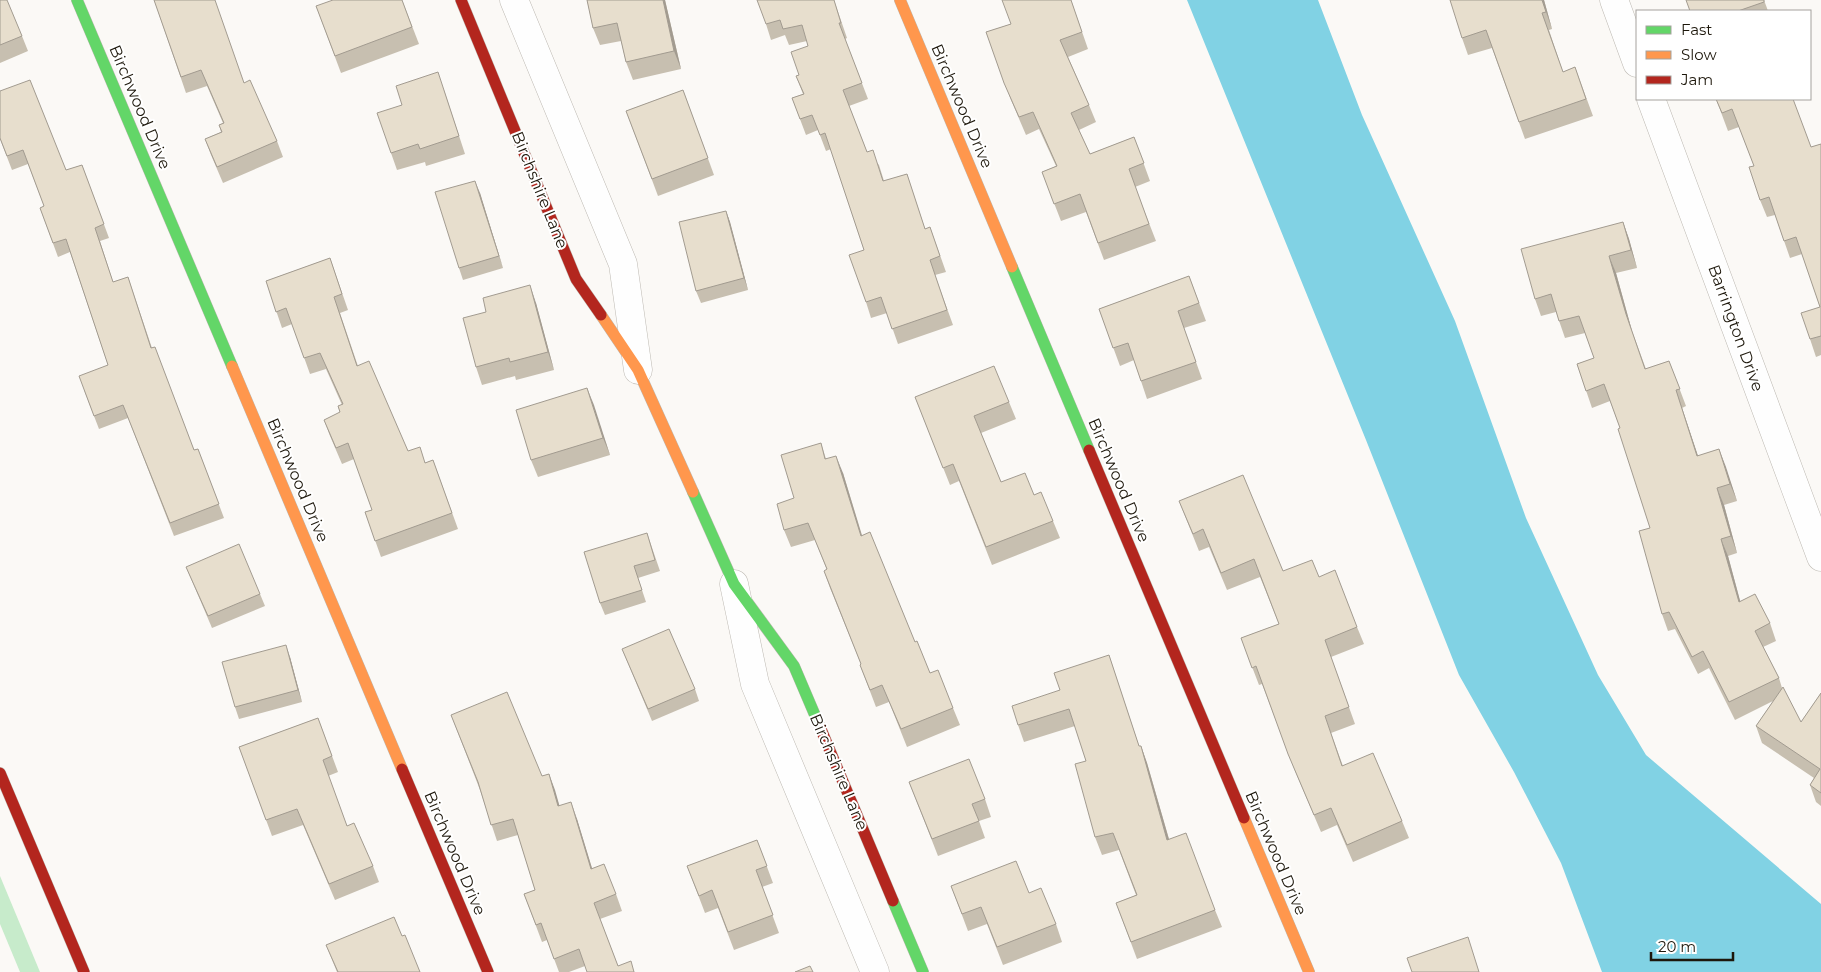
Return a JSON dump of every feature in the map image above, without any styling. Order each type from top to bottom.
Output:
[{"type":"main road","name":"Birchwood Drive","points":[[77,0],[488,972]]},
{"type":"main road","name":"Birchshire Lane","points":[[461,0],[576,280],[638,370],[734,584],[794,666],[923,972]]},
{"type":"main road","name":"Birchwood Drive","points":[[900,0],[1309,972]]},
{"type":"main road","points":[[0,773],[84,972]]},
{"type":"street","name":"Birchshire Lane","points":[[514,0],[623,264],[638,370]]},
{"type":"street","points":[[1614,0],[1636,59]]},
{"type":"street","name":"Barrington Drive","points":[[1651,100],[1821,557]]},
{"type":"street","name":"Birchshire Lane","points":[[734,584],[755,684],[875,972]]},
{"type":"green space","points":[[0,876],[40,972],[20,972],[0,924]]},
{"type":"water","points":[[1187,0],[1318,0],[1362,115],[1455,321],[1526,518],[1598,675],[1646,755],[1821,904],[1821,972],[1602,972],[1561,863],[1514,772],[1459,675],[1366,440]]},
{"type":"building","points":[[0,0],[7,0],[22,36],[0,45]]},
{"type":"building","points":[[154,0],[215,0],[244,83],[250,80],[277,141],[217,167],[205,139],[222,132],[219,125],[224,123],[201,70],[181,77]]},
{"type":"building","points":[[333,0],[402,0],[412,27],[335,56],[316,6]]},
{"type":"building","points":[[587,0],[663,0],[674,51],[626,62],[617,23],[593,28]]},
{"type":"building","points":[[757,0],[834,0],[841,23],[839,23],[862,83],[843,90],[867,152],[873,150],[883,181],[907,174],[925,229],[930,227],[940,256],[930,260],[947,310],[892,329],[881,297],[866,302],[849,255],[864,250],[825,133],[820,135],[812,115],[800,119],[792,98],[804,94],[796,76],[799,75],[791,52],[808,46],[802,25],[783,29],[780,20],[766,24]]},
{"type":"building","points":[[1002,0],[1071,0],[1082,32],[1060,40],[1089,105],[1071,113],[1090,154],[1134,137],[1144,163],[1129,169],[1149,224],[1098,243],[1080,194],[1054,204],[1042,172],[1057,166],[1033,112],[1019,117],[1004,83],[986,32],[1011,24]]},
{"type":"building","points":[[1450,0],[1542,0],[1546,12],[1542,13],[1563,72],[1575,67],[1586,99],[1519,122],[1486,30],[1462,38]]},
{"type":"building","points":[[1686,0],[1764,0],[1764,2],[1741,10],[1690,10]]},
{"type":"building","points":[[438,72],[459,136],[420,149],[418,144],[391,153],[377,113],[402,105],[396,86]]},
{"type":"building","points":[[30,80],[66,170],[82,165],[104,224],[95,228],[113,282],[128,277],[151,348],[155,347],[194,450],[198,449],[219,504],[170,523],[123,405],[94,416],[79,376],[108,365],[66,239],[53,243],[40,208],[44,206],[23,150],[7,156],[0,138],[0,91]]},
{"type":"building","points":[[683,90],[708,158],[652,179],[626,111]]},
{"type":"building","points":[[1716,100],[1793,100],[1811,147],[1821,144],[1821,336],[1810,339],[1801,313],[1820,307],[1796,237],[1784,241],[1769,197],[1760,200],[1749,167],[1754,166],[1732,109],[1722,113]]},
{"type":"building","points":[[475,181],[499,256],[459,268],[435,192]]},
{"type":"building","points":[[726,211],[744,278],[696,291],[679,222]]},
{"type":"building","points":[[1623,222],[1631,250],[1609,256],[1645,369],[1669,361],[1680,389],[1676,390],[1697,456],[1719,449],[1730,484],[1717,488],[1731,536],[1721,539],[1739,602],[1755,594],[1770,623],[1755,631],[1779,678],[1729,702],[1703,651],[1692,657],[1669,612],[1662,614],[1639,531],[1650,528],[1618,429],[1620,428],[1604,384],[1586,391],[1577,364],[1594,358],[1579,316],[1559,321],[1551,294],[1535,299],[1521,249]]},
{"type":"building","points":[[330,258],[342,294],[334,297],[357,366],[369,361],[408,451],[420,447],[425,463],[433,460],[452,513],[375,541],[365,512],[372,510],[348,443],[336,448],[324,420],[340,412],[338,406],[343,404],[320,353],[304,358],[286,308],[276,312],[266,281]]},
{"type":"building","points":[[1189,276],[1199,303],[1178,311],[1196,362],[1141,381],[1128,343],[1113,348],[1099,309]]},
{"type":"building","points":[[530,285],[548,352],[510,362],[509,358],[476,367],[463,318],[486,312],[483,298]]},
{"type":"building","points":[[994,366],[1009,402],[974,416],[1001,482],[1025,473],[1034,495],[1041,492],[1053,521],[986,547],[953,464],[943,468],[915,397]]},
{"type":"building","points":[[587,388],[603,438],[531,460],[516,410]]},
{"type":"building","points":[[821,443],[825,459],[836,456],[861,536],[870,532],[915,642],[917,641],[930,673],[938,670],[953,708],[901,729],[882,685],[870,690],[824,571],[827,569],[808,523],[784,530],[777,504],[794,498],[781,455]]},
{"type":"building","points":[[1243,475],[1283,571],[1312,560],[1319,577],[1335,570],[1357,627],[1325,640],[1349,707],[1325,716],[1342,766],[1373,753],[1402,821],[1347,845],[1331,808],[1314,815],[1288,754],[1256,666],[1252,668],[1241,638],[1279,624],[1254,559],[1221,573],[1203,529],[1193,534],[1179,501]]},
{"type":"building","points":[[647,533],[655,560],[634,566],[642,590],[600,603],[584,552]]},
{"type":"building","points":[[239,544],[260,594],[208,616],[186,567]]},
{"type":"building","points":[[669,629],[695,689],[648,709],[622,649]]},
{"type":"building","points":[[286,645],[298,690],[235,707],[222,662]]},
{"type":"building","points":[[1109,655],[1139,746],[1141,746],[1167,840],[1186,833],[1215,910],[1131,942],[1116,903],[1137,895],[1113,833],[1095,837],[1075,764],[1086,761],[1069,709],[1018,725],[1012,706],[1060,690],[1054,673]]},
{"type":"building","points":[[1783,687],[1801,722],[1821,693],[1821,793],[1810,785],[1820,769],[1756,726]]},
{"type":"building","points":[[507,692],[542,776],[549,774],[558,806],[571,802],[591,869],[604,864],[616,894],[594,903],[618,966],[631,961],[634,972],[587,972],[579,949],[554,959],[541,923],[536,925],[524,894],[535,890],[513,819],[491,825],[478,782],[451,715]]},
{"type":"building","points":[[318,718],[332,756],[323,760],[347,826],[354,823],[373,866],[329,884],[297,809],[266,820],[239,747]]},
{"type":"building","points":[[969,759],[985,799],[972,804],[979,821],[932,839],[909,782]]},
{"type":"building","points":[[757,840],[767,866],[756,870],[773,915],[728,932],[712,890],[699,896],[687,866]]},
{"type":"building","points":[[1016,861],[1029,893],[1041,888],[1056,924],[997,947],[981,907],[962,914],[951,886]]},
{"type":"building","points":[[394,917],[402,936],[405,935],[420,972],[338,972],[326,945]]},
{"type":"building","points":[[1468,937],[1479,972],[1412,972],[1407,958]]},
{"type":"building","points":[[810,966],[813,972],[795,972]]},
{"type":"traffic: fast","points":[[77,0],[232,366]]},
{"type":"traffic: fast","points":[[1012,267],[1089,450]]},
{"type":"traffic: fast","points":[[693,492],[734,584],[794,666],[820,727]]},
{"type":"traffic: fast","points":[[893,901],[923,972]]},
{"type":"traffic: slow","points":[[900,0],[1012,267]]},
{"type":"traffic: slow","points":[[601,315],[638,370],[693,492]]},
{"type":"traffic: slow","points":[[232,366],[402,769]]},
{"type":"traffic: slow","points":[[1244,818],[1309,972]]},
{"type":"traffic: jam","points":[[461,0],[576,279],[601,315]]},
{"type":"traffic: jam","points":[[1089,450],[1244,818]]},
{"type":"traffic: jam","points":[[820,727],[893,901]]},
{"type":"traffic: jam","points":[[402,769],[488,972]]},
{"type":"traffic: jam","points":[[0,773],[84,972]]}]
